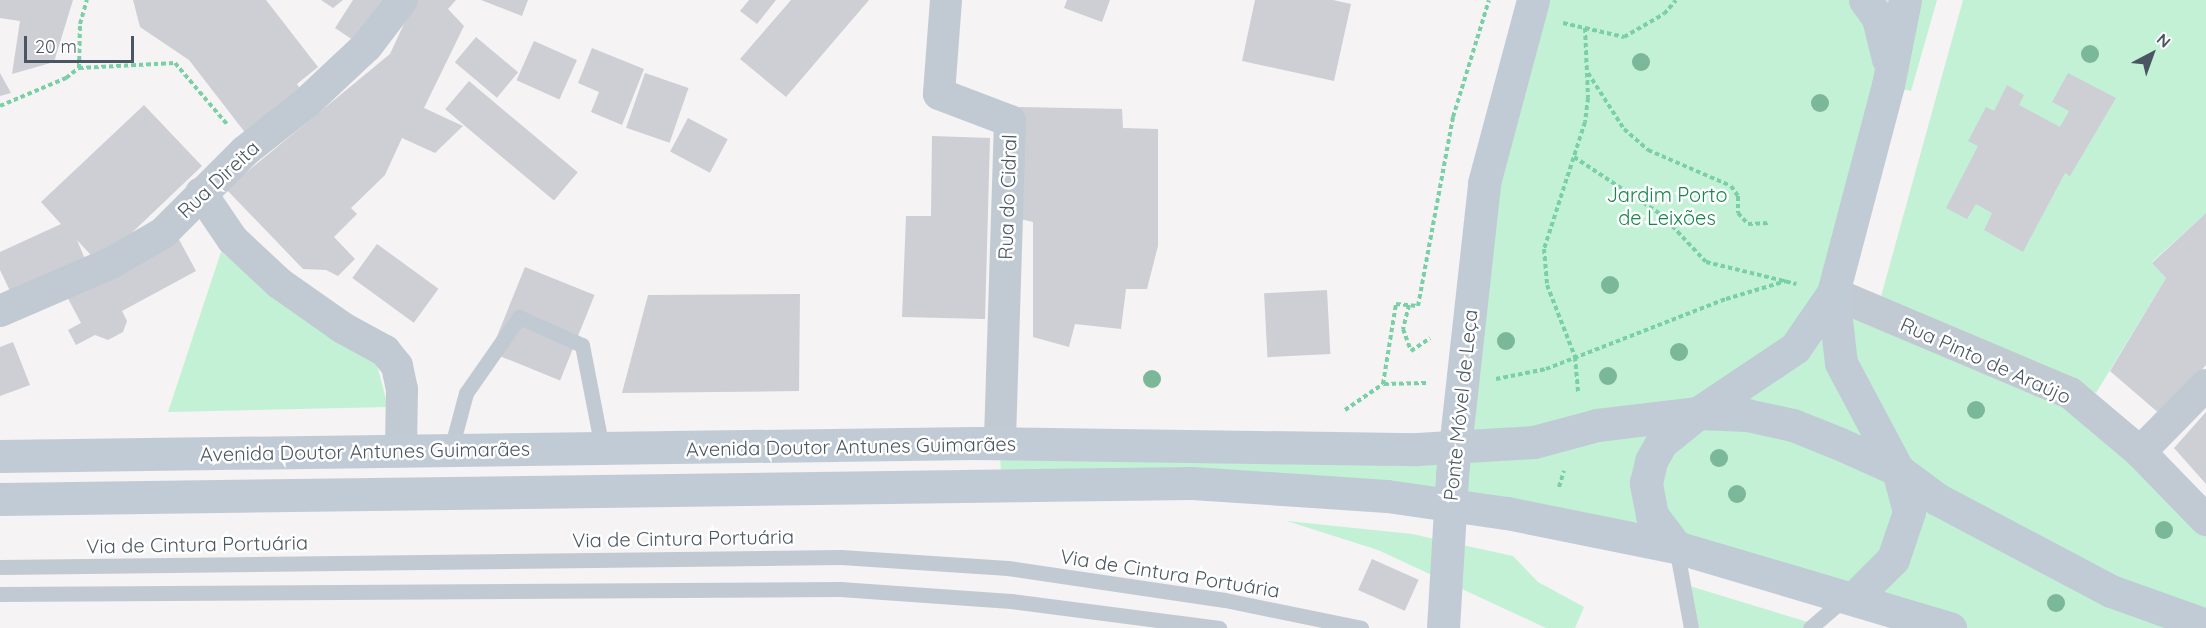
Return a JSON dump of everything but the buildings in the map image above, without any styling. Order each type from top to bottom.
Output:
[{"type":"main road","points":[[1865,0],[1878,18],[1888,46],[1888,84]]},
{"type":"main road","points":[[1676,547],[1652,515],[1646,483],[1661,443],[1698,412],[1795,348],[1833,293],[1888,84],[1905,0]]},
{"type":"main road","name":"Ponte Móvel de Leça","points":[[1443,628],[1452,475],[1490,122],[1522,6]]},
{"type":"main road","points":[[1833,293],[1841,363],[1898,471],[1909,512],[1902,539],[1893,559],[1851,596]]},
{"type":"main road","name":"Avenida Doutor Antunes Guimarães","points":[[9,456],[1000,443],[1417,449],[1534,442],[1575,431],[1698,412]]},
{"type":"main road","points":[[1698,412],[1747,415],[1793,424],[1898,471],[1937,499],[2111,591],[2206,625]]},
{"type":"main road","points":[[1000,443],[1001,484]]},
{"type":"main road","points":[[710,448],[711,487]]},
{"type":"main road","points":[[9,456],[11,499]]},
{"type":"main road","name":"Avenida Doutor Antunes Guimarães","points":[[11,499],[711,487],[1192,483],[1387,496],[1507,513],[1676,547],[1851,596]]},
{"type":"main road","points":[[1851,596],[1950,628]]},
{"type":"street","name":"Rua Direita","points":[[0,311],[101,268],[152,239],[240,156],[367,46],[402,0]]},
{"type":"street","name":"Rua do Cidral","points":[[946,0],[939,94],[1010,121],[1000,443]]},
{"type":"street","points":[[201,193],[233,240],[279,283],[343,328],[385,351],[397,366],[402,389],[401,450]]},
{"type":"street","name":"Rua Pinto de Araújo","points":[[1833,293],[2070,393],[2140,452],[2206,520]]},
{"type":"street","points":[[2140,452],[2206,385]]},
{"type":"lane","points":[[450,449],[466,393],[519,317],[582,345],[602,448]]},
{"type":"lane","points":[[1676,547],[1691,628]]},
{"type":"lane","name":"Via de Cintura Portuária","points":[[0,567],[841,557],[1008,568],[1225,600],[1361,628]]},
{"type":"lane","points":[[0,594],[840,589],[1011,601],[1219,628]]},
{"type":"lane","points":[[1810,628],[1851,596]]},
{"type":"path","points":[[79,68],[80,24],[87,0]]},
{"type":"path","points":[[1522,6],[1585,28],[1624,37],[1664,14],[1676,0]]},
{"type":"path","points":[[1575,431],[1575,357],[1547,285],[1544,249],[1574,157],[1587,106],[1585,28]]},
{"type":"path","points":[[0,106],[66,78],[79,68],[175,63],[228,125],[240,156]]},
{"type":"path","points":[[1586,69],[1624,129],[1648,150],[1731,186],[1738,196],[1738,213],[1748,224],[1769,223]]},
{"type":"path","points":[[1574,157],[1662,215],[1706,262],[1833,293]]},
{"type":"path","points":[[1575,357],[1758,287],[1786,281]]},
{"type":"path","points":[[1409,305],[1403,329],[1411,351],[1441,331]]},
{"type":"green space","name":"Jardim Porto de Leixões","points":[[1533,0],[1937,0],[1911,91],[1888,85],[1833,293],[2070,393],[2206,520],[2206,628],[1951,628],[1549,521],[1001,484],[1000,443],[1454,447]]},
{"type":"green space","points":[[1963,0],[2206,0],[2206,213],[2152,262],[2166,278],[2096,393],[1880,300]]},
{"type":"green space","points":[[221,252],[377,365],[388,407],[168,412]]},
{"type":"green space","points":[[1287,521],[1412,534],[1513,556],[1538,582],[1584,607],[1575,628],[1546,628],[1378,550]]},
{"type":"green space","points":[[1683,584],[1814,624],[1810,628],[1691,628]]}]
